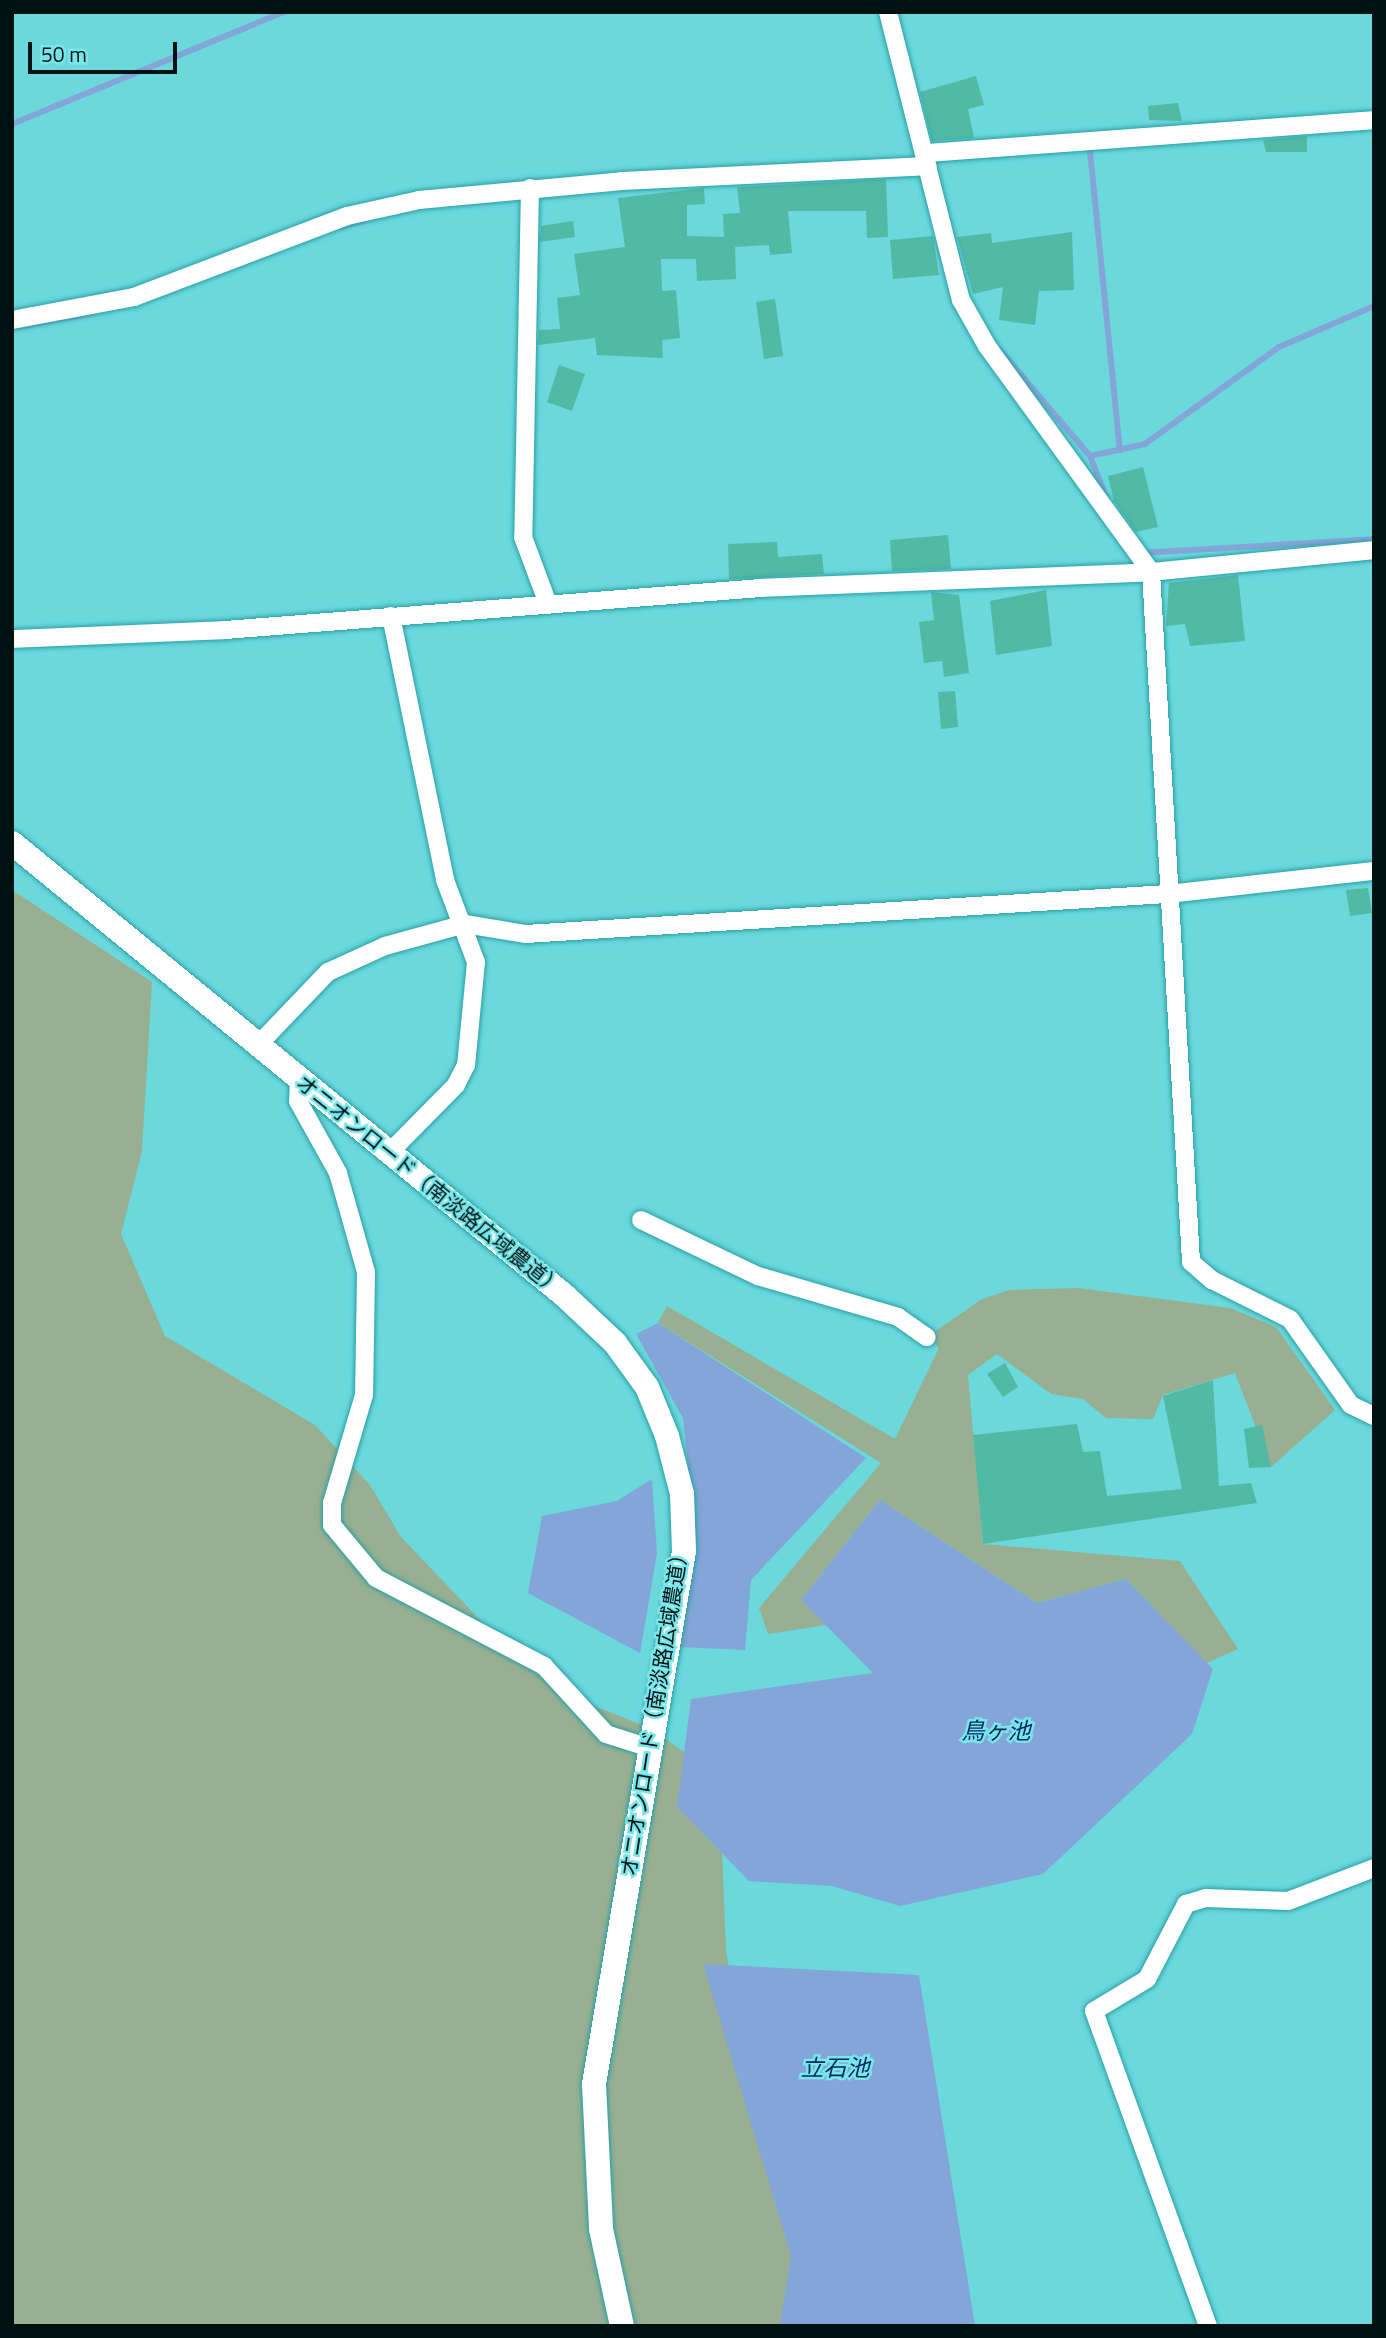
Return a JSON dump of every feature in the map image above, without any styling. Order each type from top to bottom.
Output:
[{"type":"street","points":[[888,12],[961,300],[1151,572],[1191,1262],[1212,1280],[1290,1319],[1351,1405],[1374,1416]]},
{"type":"street","points":[[12,320],[134,297],[347,216],[419,200],[530,188],[927,160],[1374,120]]},
{"type":"street","points":[[530,188],[522,524],[548,604]]},
{"type":"street","points":[[12,639],[548,604],[1151,572],[1374,550]]},
{"type":"street","points":[[391,616],[445,880],[465,924],[476,962],[466,1065],[456,1085],[391,1151]]},
{"type":"street","name":"オニオンロード（南淡路広域農道）","points":[[12,844],[391,1151],[565,1296],[615,1343],[647,1387],[682,1494],[684,1551],[594,2084],[601,2229],[622,2326]]},
{"type":"street","points":[[258,1045],[328,972],[385,946],[465,924],[526,934],[1168,894],[1374,871]]},
{"type":"street","points":[[299,1077],[298,1101],[338,1173],[366,1272],[363,1395],[332,1503],[332,1525],[376,1578],[544,1666],[606,1734],[650,1748]]},
{"type":"street","points":[[641,1220],[758,1276],[898,1317],[927,1337]]},
{"type":"street","points":[[1208,2326],[1094,2011],[1147,1979],[1186,1904],[1206,1898],[1288,1901],[1374,1868]]},
{"type":"green space","points":[[12,890],[152,982],[142,1151],[121,1234],[165,1336],[315,1425],[370,1485],[401,1537],[523,1665],[592,1705],[652,1729],[684,1752],[722,1849],[726,1950],[742,2051],[811,2326],[12,2326]]},
{"type":"green space","points":[[1078,1288],[1230,1308],[1276,1327],[1335,1410],[1271,1467],[1235,1373],[1163,1395],[1153,1419],[1106,1418],[1083,1399],[1051,1394],[997,1354],[968,1375],[983,1544],[1180,1561],[1238,1649],[1207,1663],[1126,1579],[1037,1603],[880,1500],[801,1600],[826,1625],[768,1634],[759,1608],[881,1463],[658,1323],[667,1306],[895,1439],[939,1348],[927,1337],[982,1299],[1009,1290]]},
{"type":"water","points":[[658,1323],[866,1458],[751,1580],[745,1650],[677,1647],[697,1553],[683,1418],[636,1334]]},
{"type":"water","points":[[652,1479],[657,1553],[640,1653],[528,1593],[542,1516],[617,1501]]},
{"type":"water","name":"鳥ヶ池","points":[[880,1500],[1037,1603],[1126,1579],[1213,1669],[1192,1734],[1043,1874],[900,1906],[832,1886],[749,1881],[677,1807],[691,1699],[873,1673],[801,1600]]},
{"type":"water","name":"立石池","points":[[703,1964],[919,1975],[975,2326],[780,2324],[791,2256]]},
{"type":"building","points":[[976,76],[984,105],[968,109],[974,138],[932,141],[920,92]]},
{"type":"building","points":[[1178,103],[1182,121],[1149,120],[1148,106]]},
{"type":"building","points":[[1307,136],[1307,152],[1266,152],[1263,140]]},
{"type":"building","points":[[886,179],[888,237],[867,238],[866,211],[788,211],[792,253],[770,255],[769,245],[735,247],[736,279],[697,281],[696,259],[661,259],[662,291],[676,290],[680,338],[662,340],[663,358],[597,355],[595,338],[538,345],[539,330],[560,329],[557,298],[580,295],[574,254],[625,247],[618,198],[704,188],[705,204],[687,205],[687,236],[724,237],[723,214],[740,213],[737,187]]},
{"type":"building","points":[[573,221],[575,237],[540,242],[541,226]]},
{"type":"building","points":[[1072,232],[1074,290],[1039,291],[1035,325],[999,320],[1003,287],[973,294],[957,237],[991,233],[992,243]]},
{"type":"building","points":[[933,236],[939,275],[893,279],[890,240]]},
{"type":"building","points":[[775,299],[783,356],[764,359],[756,302]]},
{"type":"building","points":[[559,365],[585,374],[572,411],[547,402]]},
{"type":"building","points":[[1143,467],[1158,527],[1136,532],[1114,501],[1108,476]]},
{"type":"building","points":[[948,535],[951,569],[892,571],[890,540]]},
{"type":"building","points":[[777,542],[778,557],[822,554],[824,574],[729,579],[728,544]]},
{"type":"building","points":[[1238,575],[1245,641],[1190,646],[1185,624],[1166,626],[1169,583]]},
{"type":"building","points":[[1046,590],[1052,646],[996,655],[990,601]]},
{"type":"building","points":[[931,592],[959,595],[969,673],[944,677],[942,661],[924,663],[919,622],[934,620]]},
{"type":"building","points":[[955,691],[958,727],[941,729],[938,692]]},
{"type":"building","points":[[1368,888],[1372,913],[1350,916],[1346,890]]},
{"type":"building","points":[[1005,1363],[1018,1387],[1003,1397],[987,1374]]},
{"type":"building","points":[[1213,1380],[1219,1486],[1251,1483],[1257,1503],[983,1544],[973,1435],[1077,1424],[1083,1452],[1100,1451],[1107,1496],[1182,1489],[1163,1396]]},
{"type":"building","points":[[1262,1425],[1271,1467],[1249,1468],[1244,1429]]},
{"type":"waterway","points":[[12,124],[284,12]]},
{"type":"waterway","points":[[1090,151],[1120,450]]},
{"type":"waterway","points":[[341,227],[364,221]]},
{"type":"waterway","points":[[1090,456],[1145,444],[1279,347],[1374,306]]},
{"type":"waterway","points":[[18,327],[93,313]]},
{"type":"waterway","points":[[1000,350],[1090,456],[1107,499]]},
{"type":"waterway","points":[[1140,553],[1374,539]]}]
